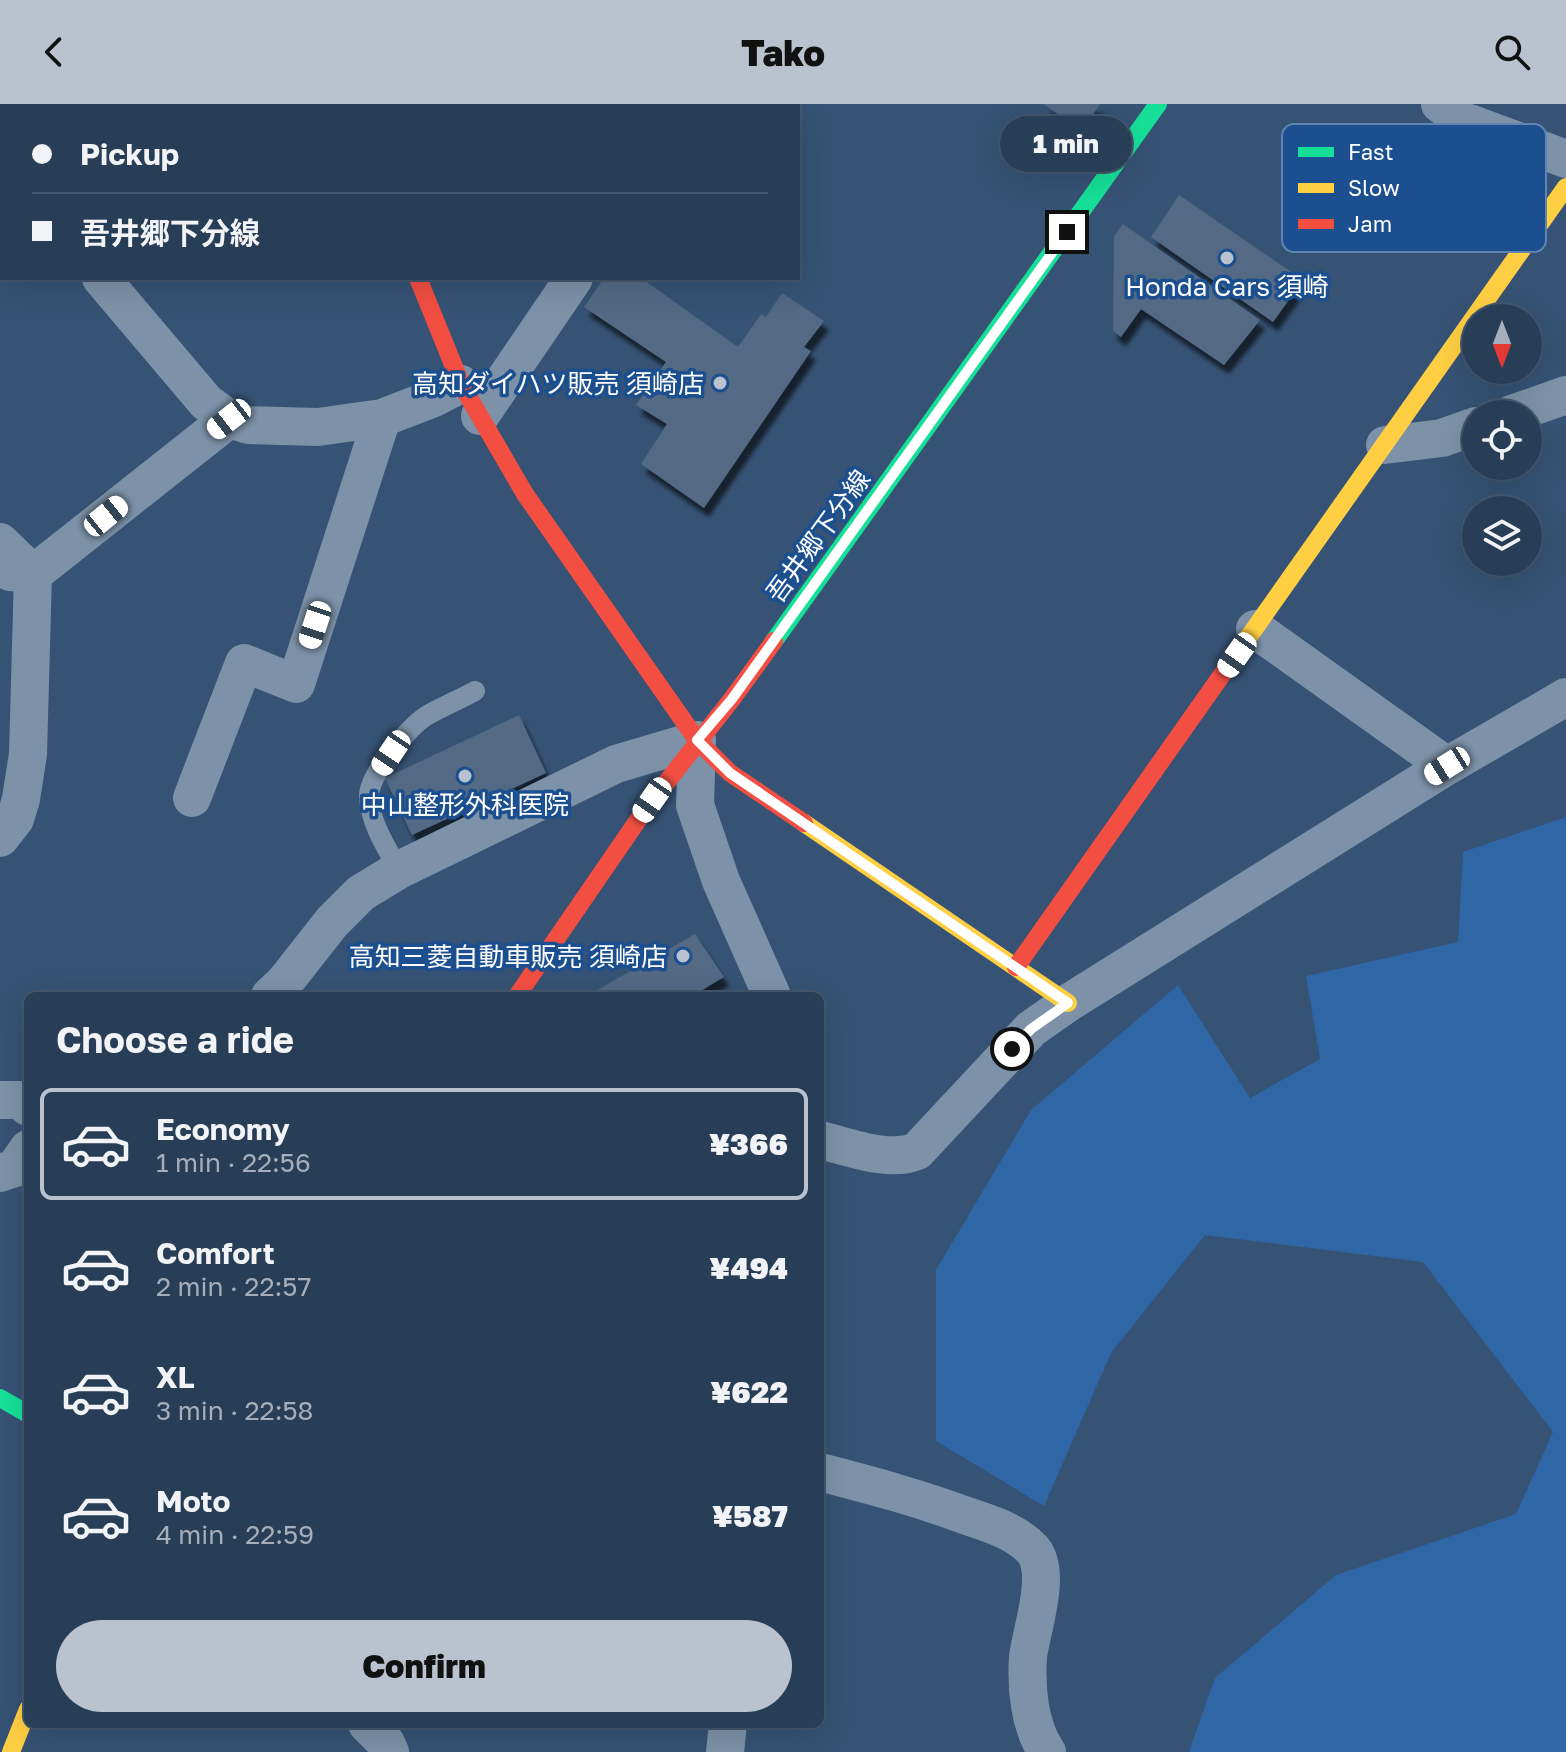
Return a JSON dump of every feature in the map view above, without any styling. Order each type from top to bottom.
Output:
[{"type":"street","name":"吾井郷下分線","points":[[520,992],[697,740],[732,699],[1158,104]]},
{"type":"street","points":[[1440,104],[1472,124]]},
{"type":"street","points":[[1546,152],[1566,159]]},
{"type":"street","points":[[1546,216],[1566,187]]},
{"type":"street","points":[[1016,967],[1520,252]]},
{"type":"street","points":[[103,280],[206,402],[229,419],[248,425],[318,427],[382,418],[461,384]]},
{"type":"street","points":[[419,280],[461,384],[525,494],[697,740],[730,773],[1068,1003]]},
{"type":"street","points":[[480,416],[573,280]]},
{"type":"street","points":[[1542,403],[1566,395]]},
{"type":"street","points":[[192,798],[244,663],[296,684],[382,418]]},
{"type":"street","points":[[16,573],[229,419]]},
{"type":"street","points":[[1385,445],[1442,438],[1462,431]]},
{"type":"street","points":[[0,542],[16,573],[14,755],[21,799],[15,819],[0,838]]},
{"type":"street","points":[[1255,629],[1447,766]]},
{"type":"street","points":[[824,1141],[879,1153],[907,1155],[917,1151],[1031,1029],[1068,1003],[1447,766],[1566,697]]},
{"type":"street","points":[[274,992],[332,922],[361,893],[399,870],[616,764],[697,740]]},
{"type":"street","points":[[697,740],[695,805],[721,881],[770,992]]},
{"type":"street","points":[[0,1100],[21,1100],[24,1103]]},
{"type":"street","points":[[0,1398],[24,1412]]},
{"type":"street","points":[[824,1473],[922,1499],[1008,1531],[1035,1551],[1040,1595],[1028,1656],[1028,1686],[1033,1719],[1047,1752]]},
{"type":"street","points":[[11,1752],[24,1719]]},
{"type":"street","points":[[371,1728],[386,1743],[390,1752]]},
{"type":"street","points":[[725,1752],[728,1728]]},
{"type":"lane","points":[[399,870],[376,829],[369,796],[372,782],[391,753],[423,718],[475,691]]},
{"type":"shaded area","points":[[1566,817],[1566,1752],[1189,1752],[1215,1678],[1336,1575],[1516,1514],[1553,1432],[1423,1262],[1205,1235],[1111,1353],[1044,1506],[936,1441],[936,1270],[1031,1110],[1178,985],[1250,1098],[1320,1059],[1306,976],[1458,942],[1463,852]]},
{"type":"building","points":[[1043,104],[1100,104],[1082,130]]},
{"type":"building","name":"Honda Cars 須崎","points":[[1179,195],[1303,280],[1273,322],[1151,237]]},
{"type":"building","points":[[1123,224],[1260,320],[1224,365],[1141,309],[1121,337],[1113,331],[1114,236]]},
{"type":"building","name":"高知ダイハツ販売 須崎店","points":[[603,280],[644,280],[738,347],[761,314],[766,317],[782,293],[824,321],[804,347],[811,351],[704,508],[641,464],[667,424],[636,405],[666,362],[584,307]]},
{"type":"building","name":"中山整形外科医院","points":[[519,715],[546,773],[412,835],[385,778]]},
{"type":"building","name":"高知三菱自動車販売 須崎店","points":[[695,934],[724,977],[699,992],[594,992]]},
{"type":"traffic: fast","points":[[774,641],[1158,104]]},
{"type":"traffic: fast","points":[[0,1398],[24,1412]]},
{"type":"traffic: slow","points":[[1546,215],[1566,187]]},
{"type":"traffic: slow","points":[[1238,652],[1520,252]]},
{"type":"traffic: slow","points":[[804,823],[1068,1003]]},
{"type":"traffic: slow","points":[[11,1752],[24,1719]]},
{"type":"traffic: jam","points":[[419,280],[461,384],[525,494],[697,740],[730,773],[804,823]]},
{"type":"traffic: jam","points":[[520,992],[647,807],[774,641]]},
{"type":"traffic: jam","points":[[1016,967],[1238,652]]},
{"type":"place","name":"Honda Cars 須崎","points":[[1227,258]]},
{"type":"place","name":"高知ダイハツ販売 須崎店","points":[[720,383]]},
{"type":"place","name":"中山整形外科医院","points":[[465,776]]},
{"type":"place","name":"高知三菱自動車販売 須崎店","points":[[683,956]]},
{"type":"route","points":[[1012,1049],[1031,1029],[1068,1003],[730,773],[697,740],[732,699],[1067,232]]}]
